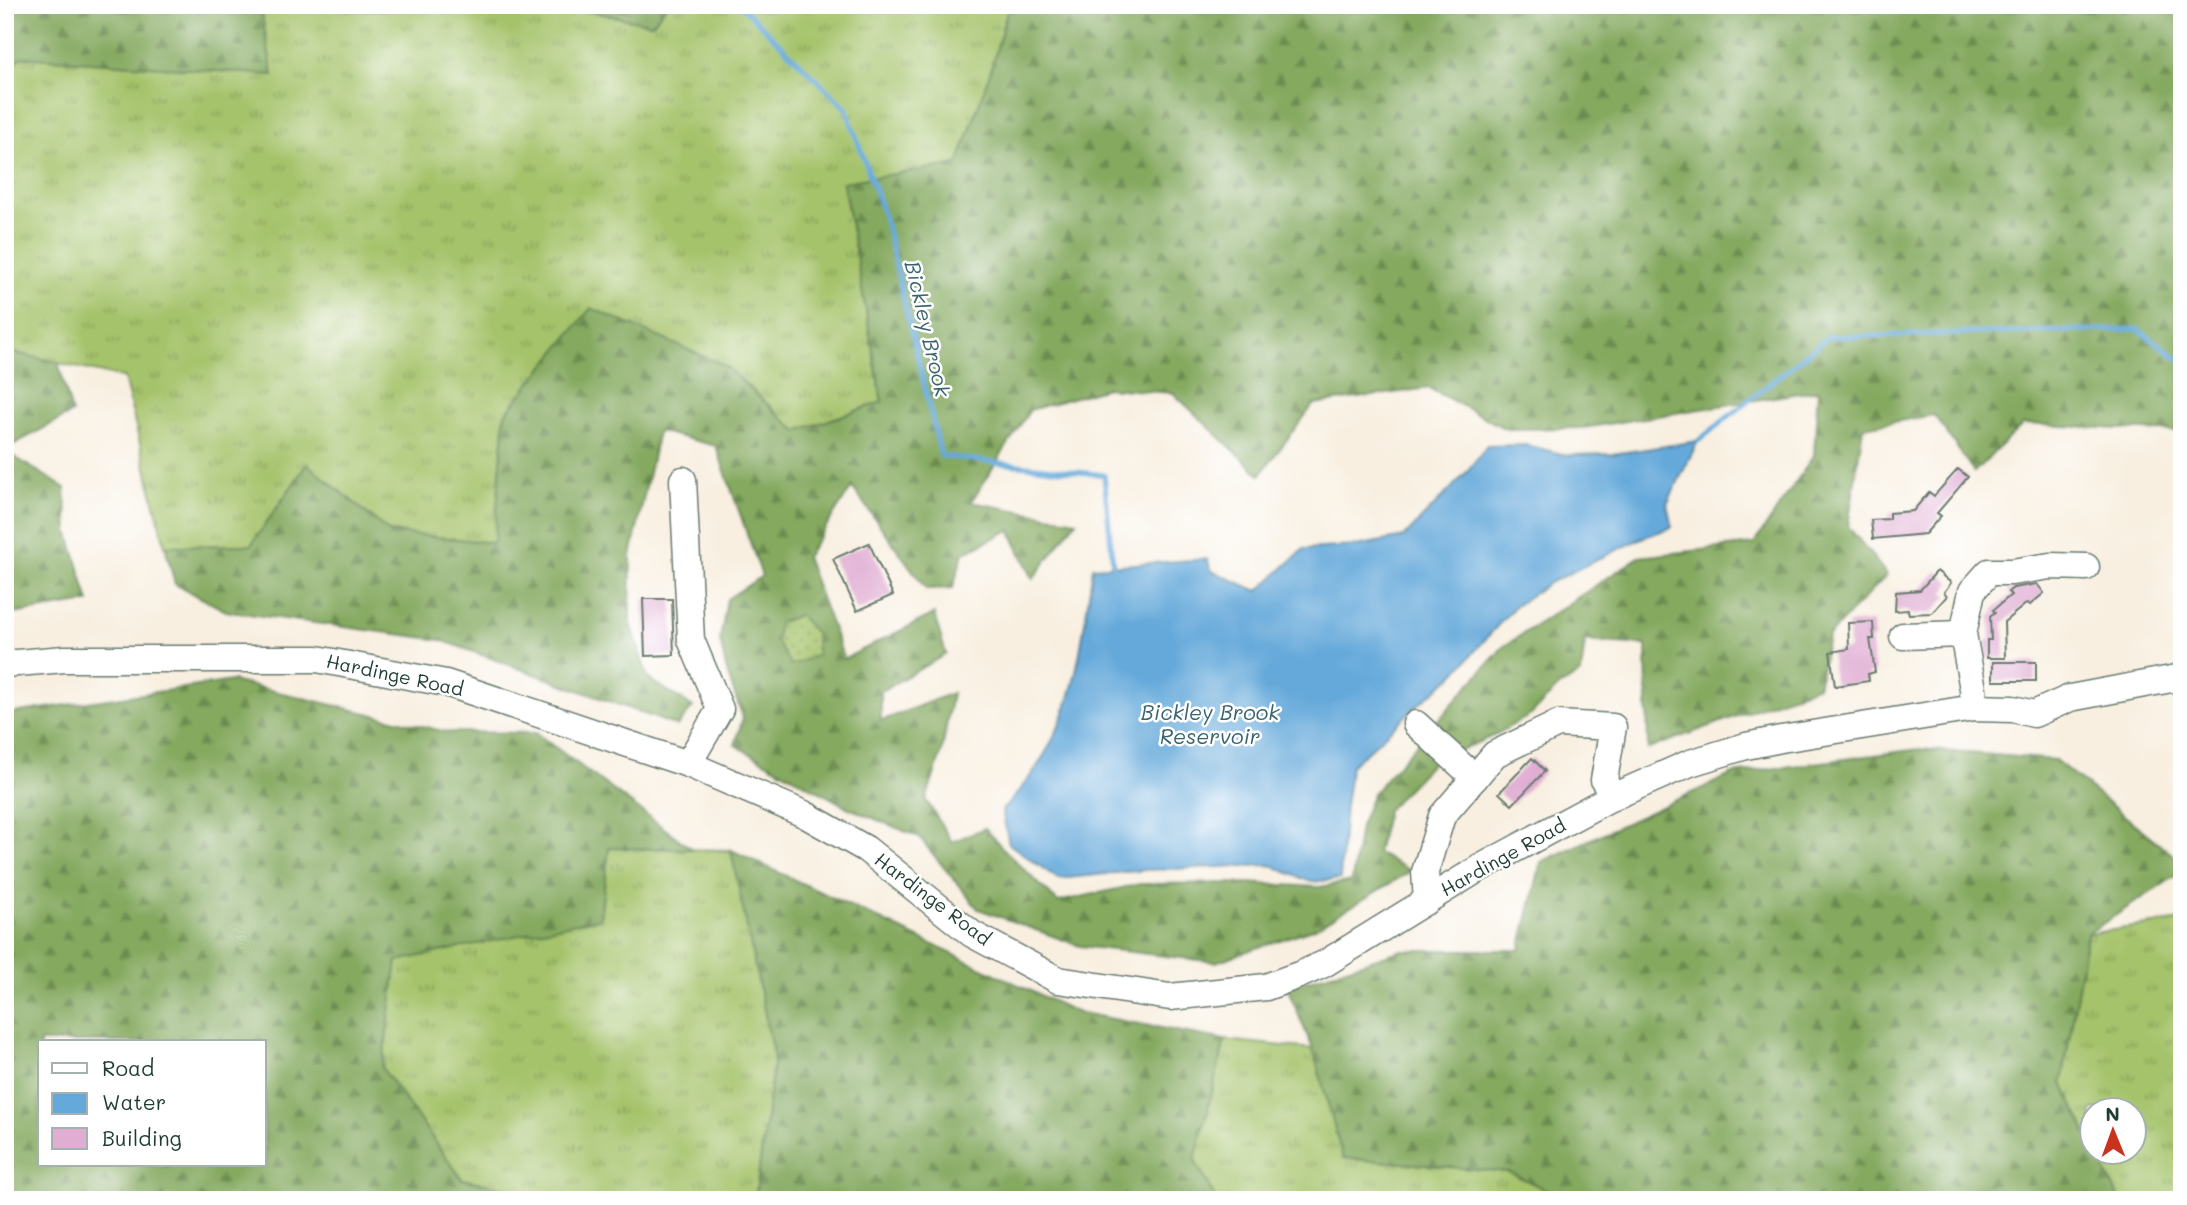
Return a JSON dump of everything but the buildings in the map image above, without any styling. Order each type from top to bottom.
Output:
[{"type":"street","points":[[682,480],[691,640],[720,709],[688,764]]},
{"type":"street","points":[[1974,708],[1963,634],[1972,592],[1989,572],[2012,572],[2050,566],[2086,566]]},
{"type":"street","points":[[1903,636],[1963,634]]},
{"type":"street","name":"Hardinge Road","points":[[5,664],[65,659],[317,659],[446,683],[688,764],[804,814],[866,849],[972,933],[1058,980],[1170,997],[1266,987],[1324,964],[1478,869],[1612,797],[1690,763],[1746,746],[1974,708],[2013,709],[2034,714],[2070,698],[2182,677]]},
{"type":"street","points":[[1416,724],[1475,778]]},
{"type":"street","points":[[1427,901],[1425,872],[1442,816],[1496,754],[1558,724],[1613,727],[1604,780],[1612,797]]},
{"type":"green space","points":[[5,5],[260,5],[273,75],[22,57],[5,72]]},
{"type":"green space","points":[[260,5],[351,5],[350,10],[558,5],[652,24],[667,5],[1009,5],[990,73],[958,165],[843,182],[882,402],[797,431],[724,365],[505,414],[495,543],[389,532],[307,464],[251,545],[165,546],[124,378],[5,351],[5,72],[21,57],[272,75]]},
{"type":"green space","points":[[351,5],[518,5],[349,10]]},
{"type":"green space","points":[[558,5],[667,5],[652,24]]},
{"type":"green space","points":[[1009,5],[2182,5],[2182,432],[2023,424],[1974,472],[1934,415],[1863,427],[1848,526],[1887,575],[1828,636],[1818,686],[1648,749],[1646,645],[1585,641],[1581,673],[1557,688],[1532,714],[1493,736],[1433,762],[1387,810],[1377,853],[1411,871],[1315,928],[1216,962],[1080,946],[978,909],[919,837],[849,808],[735,745],[743,718],[726,669],[720,640],[727,599],[762,576],[716,446],[658,431],[631,556],[630,620],[648,678],[693,707],[677,726],[441,640],[226,611],[175,584],[165,546],[251,545],[307,464],[389,532],[494,543],[505,414],[591,308],[724,365],[797,431],[882,402],[843,182],[958,164],[990,73]],"holes":[[[1107,388],[1173,393],[1260,475],[1314,404],[1429,388],[1506,429],[1583,428],[1818,390],[1814,455],[1754,544],[1639,557],[1503,647],[1373,793],[1360,826],[1352,881],[1320,887],[1245,883],[1140,884],[1058,902],[985,828],[952,842],[926,800],[942,751],[952,693],[881,721],[881,691],[946,654],[934,614],[844,659],[806,557],[852,487],[926,589],[953,588],[963,553],[1010,530],[1033,579],[1076,521],[971,502],[1030,410]]]},
{"type":"green space","points":[[5,351],[58,362],[72,413],[5,449]]},
{"type":"green space","points":[[5,451],[65,488],[68,531],[89,602],[5,615]]},
{"type":"green space","points":[[800,615],[815,634],[818,655],[791,665],[777,643],[778,623]]},
{"type":"green space","points":[[232,681],[447,732],[536,733],[692,849],[609,848],[600,918],[397,961],[382,1068],[462,1179],[562,1200],[5,1200],[5,714]]},
{"type":"green space","points":[[1919,749],[2055,760],[2182,862],[2182,872],[2087,934],[2062,1082],[2078,1116],[2078,1166],[2103,1166],[2120,1200],[1568,1200],[1509,1172],[1343,1158],[1313,1049],[1287,987],[1402,950],[1520,950],[1541,862],[1733,774]]},
{"type":"green space","points":[[609,848],[731,850],[774,1058],[755,1200],[562,1200],[462,1179],[382,1068],[397,960],[600,918]]},
{"type":"green space","points":[[731,850],[1076,1012],[1225,1040],[1195,1160],[1216,1200],[755,1200],[774,1058]]},
{"type":"green space","points":[[2182,920],[2182,1200],[2120,1200],[2103,1166],[2148,1166],[2148,1096],[2078,1096],[2078,1116],[2062,1082],[2087,934]]},
{"type":"green space","points":[[1225,1040],[1313,1049],[1343,1158],[1509,1172],[1568,1200],[1216,1200],[1194,1160]]},
{"type":"water","name":"Bickley Brook Reservoir","points":[[1698,441],[1667,504],[1672,527],[1642,538],[1549,583],[1514,607],[1452,677],[1351,766],[1345,805],[1340,879],[1311,882],[1270,865],[1145,870],[1058,879],[1009,844],[1002,810],[1045,755],[1059,726],[1077,667],[1093,567],[1207,559],[1212,571],[1258,591],[1304,549],[1356,546],[1404,537],[1464,475],[1487,446],[1526,445],[1566,455],[1612,454]]},
{"type":"waterway","name":"Bickley Brook","points":[[740,5],[846,108],[884,216],[941,456],[1104,475],[1113,566]]},
{"type":"waterway","points":[[1698,441],[1828,337],[2137,329],[2182,361]]}]
